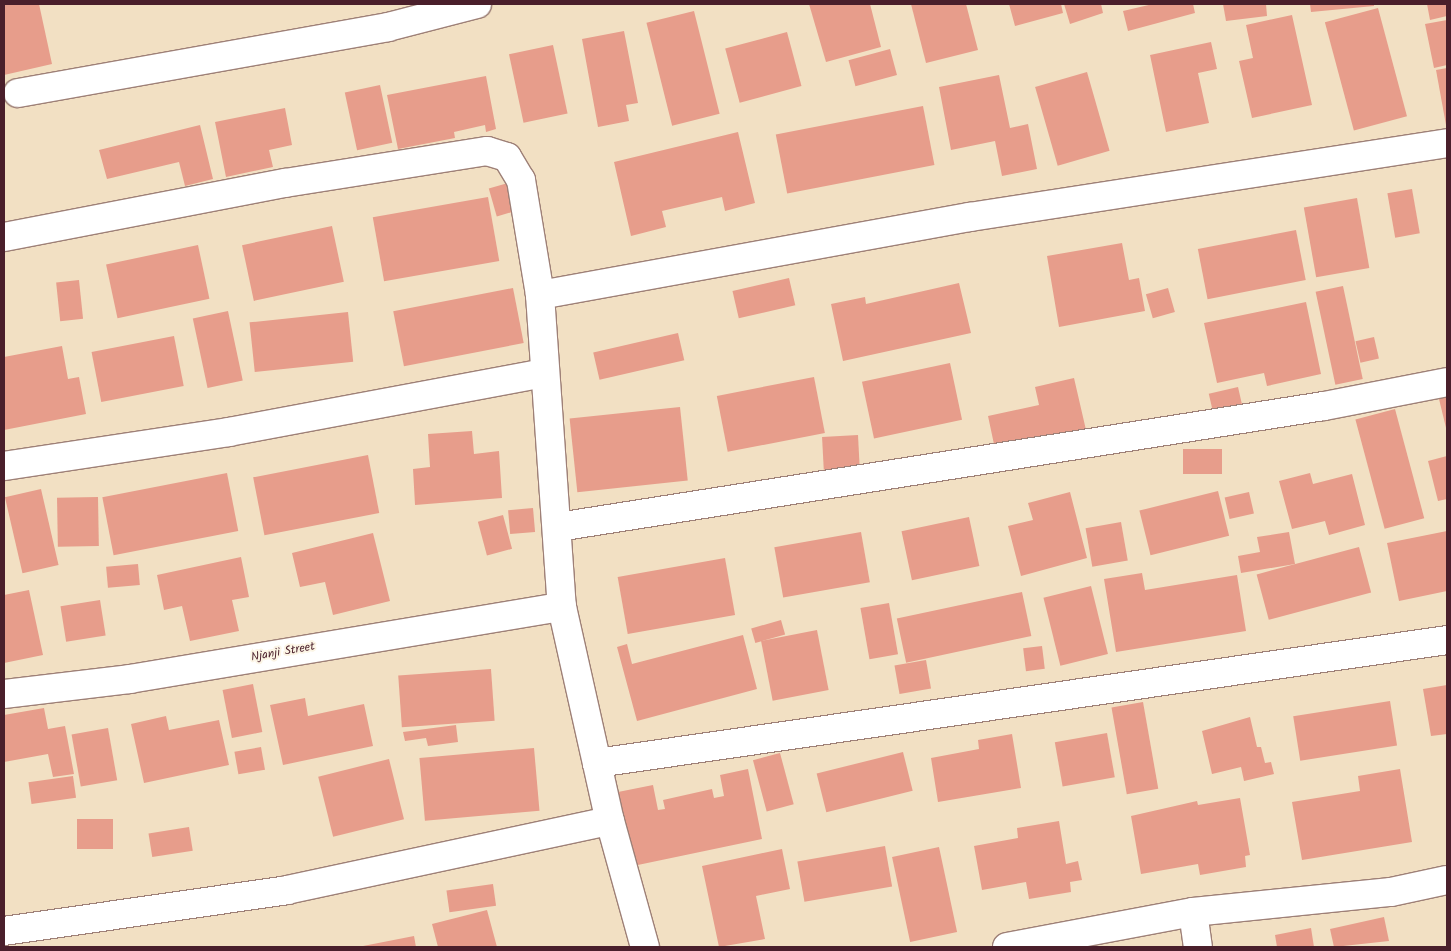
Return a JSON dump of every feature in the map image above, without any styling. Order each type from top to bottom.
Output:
[{"type":"street","points":[[18,93],[388,27],[477,4]]},
{"type":"street","points":[[540,295],[970,217],[1447,143]]},
{"type":"street","points":[[4,237],[285,183],[487,151],[507,157],[521,180],[540,295],[543,373],[558,527],[562,607],[610,821],[644,947]]},
{"type":"street","points":[[4,466],[229,432],[543,373]]},
{"type":"street","points":[[558,527],[1314,407],[1447,382]]},
{"type":"street","name":"Njanji Street","points":[[4,694],[130,679],[562,607]]},
{"type":"street","points":[[597,763],[1447,640]]},
{"type":"street","points":[[4,930],[287,890],[610,821]]},
{"type":"street","points":[[1007,947],[1193,912],[1391,892],[1447,880]]},
{"type":"street","points":[[1193,912],[1198,947]]},
{"type":"building","points":[[4,4],[39,4],[52,64],[4,75]]},
{"type":"building","points":[[809,4],[870,4],[881,47],[826,62]]},
{"type":"building","points":[[911,4],[966,4],[978,50],[926,63]]},
{"type":"building","points":[[1009,4],[1061,4],[1063,13],[1015,26]]},
{"type":"building","points":[[1064,4],[1101,4],[1103,13],[1070,24]]},
{"type":"building","points":[[1153,4],[1193,4],[1195,13],[1128,31],[1123,11]]},
{"type":"building","points":[[1223,4],[1266,4],[1267,16],[1226,21]]},
{"type":"building","points":[[1310,4],[1374,4],[1374,6],[1311,12]]},
{"type":"building","points":[[1427,4],[1447,4],[1447,16],[1430,20]]},
{"type":"building","points":[[1378,8],[1407,116],[1354,130],[1325,22]]},
{"type":"building","points":[[694,11],[720,114],[672,126],[646,23]]},
{"type":"building","points":[[1292,15],[1312,105],[1252,118],[1239,61],[1253,58],[1246,25]]},
{"type":"building","points":[[1447,20],[1447,65],[1434,68],[1425,24]]},
{"type":"building","points":[[624,31],[638,103],[626,105],[629,121],[598,127],[582,39]]},
{"type":"building","points":[[787,32],[801,86],[740,103],[725,49]]},
{"type":"building","points":[[1211,42],[1217,69],[1198,73],[1209,123],[1166,132],[1150,55]]},
{"type":"building","points":[[553,45],[568,113],[524,123],[509,54]]},
{"type":"building","points":[[890,49],[897,75],[855,86],[848,60]]},
{"type":"building","points":[[1447,68],[1447,125],[1446,125],[1436,70]]},
{"type":"building","points":[[1087,72],[1110,151],[1058,166],[1035,87]]},
{"type":"building","points":[[999,75],[1010,128],[1028,124],[1037,169],[1002,176],[995,141],[951,150],[939,87]]},
{"type":"building","points":[[486,76],[496,129],[486,132],[485,125],[454,132],[455,138],[398,149],[387,95]]},
{"type":"building","points":[[380,85],[392,143],[357,150],[345,92]]},
{"type":"building","points":[[923,106],[934,165],[787,194],[776,135]]},
{"type":"building","points":[[285,108],[292,145],[269,150],[273,167],[226,177],[215,122]]},
{"type":"building","points":[[200,125],[213,179],[185,186],[179,162],[107,179],[99,150]]},
{"type":"building","points":[[738,132],[755,203],[725,211],[722,197],[662,211],[666,227],[631,236],[614,162]]},
{"type":"building","points":[[508,183],[516,211],[497,216],[489,189]]},
{"type":"building","points":[[1412,189],[1420,233],[1395,238],[1387,193]]},
{"type":"building","points":[[488,197],[499,261],[384,281],[373,217]]},
{"type":"building","points":[[1357,198],[1369,268],[1316,277],[1304,207]]},
{"type":"building","points":[[332,226],[344,282],[254,301],[242,245]]},
{"type":"building","points":[[1296,230],[1306,280],[1208,299],[1198,249]]},
{"type":"building","points":[[1122,243],[1129,280],[1139,278],[1145,311],[1059,327],[1047,256]]},
{"type":"building","points":[[198,245],[209,299],[117,318],[106,265]]},
{"type":"building","points":[[789,278],[795,305],[739,318],[732,291]]},
{"type":"building","points":[[79,280],[83,319],[60,321],[56,282]]},
{"type":"building","points":[[959,283],[971,333],[843,361],[831,304],[865,297],[866,304]]},
{"type":"building","points":[[1343,286],[1363,379],[1335,385],[1316,292]]},
{"type":"building","points":[[513,288],[524,343],[404,366],[393,311]]},
{"type":"building","points":[[1168,288],[1175,312],[1153,318],[1146,294]]},
{"type":"building","points":[[1306,302],[1321,374],[1267,386],[1264,373],[1217,383],[1204,323]]},
{"type":"building","points":[[228,311],[243,380],[208,388],[193,318]]},
{"type":"building","points":[[348,312],[353,362],[255,372],[250,322]]},
{"type":"building","points":[[678,333],[684,360],[600,380],[593,353]]},
{"type":"building","points":[[174,336],[184,386],[101,402],[92,352]]},
{"type":"building","points":[[1374,337],[1379,358],[1360,363],[1355,341]]},
{"type":"building","points":[[62,346],[68,379],[79,377],[86,414],[4,430],[4,357]]},
{"type":"building","points":[[950,363],[962,420],[874,438],[862,382]]},
{"type":"building","points":[[814,377],[825,433],[728,452],[717,396]]},
{"type":"building","points":[[1074,378],[1086,430],[995,449],[988,416],[1039,405],[1035,387]]},
{"type":"building","points":[[1238,387],[1243,408],[1214,415],[1209,394]]},
{"type":"building","points":[[1447,397],[1447,432],[1439,399]]},
{"type":"building","points":[[680,407],[688,481],[577,492],[570,419]]},
{"type":"building","points":[[1395,409],[1424,518],[1385,529],[1355,420]]},
{"type":"building","points":[[472,431],[474,454],[499,451],[502,498],[415,505],[413,469],[430,467],[428,434]]},
{"type":"building","points":[[858,435],[860,468],[824,470],[822,437]]},
{"type":"building","points":[[1183,449],[1222,449],[1222,474],[1183,474]]},
{"type":"building","points":[[368,455],[379,513],[264,535],[253,477]]},
{"type":"building","points":[[1447,456],[1447,499],[1438,501],[1428,461]]},
{"type":"building","points":[[227,473],[238,531],[114,555],[102,497]]},
{"type":"building","points":[[1310,473],[1313,484],[1352,474],[1365,525],[1329,535],[1325,521],[1292,529],[1279,481]]},
{"type":"building","points":[[41,489],[59,565],[22,573],[5,497]]},
{"type":"building","points":[[1218,491],[1229,536],[1151,555],[1139,511]]},
{"type":"building","points":[[1070,492],[1087,558],[1021,576],[1008,526],[1033,520],[1028,503]]},
{"type":"building","points":[[1249,492],[1254,513],[1230,519],[1225,498]]},
{"type":"building","points":[[98,497],[99,546],[58,547],[57,498]]},
{"type":"building","points":[[533,508],[535,532],[510,534],[508,510]]},
{"type":"building","points":[[503,515],[512,549],[487,556],[478,522]]},
{"type":"building","points":[[969,517],[979,566],[912,580],[902,531]]},
{"type":"building","points":[[1121,522],[1128,560],[1092,567],[1086,528]]},
{"type":"building","points":[[1447,531],[1447,591],[1399,601],[1387,543]]},
{"type":"building","points":[[861,532],[870,582],[783,598],[774,547]]},
{"type":"building","points":[[1289,532],[1295,564],[1241,573],[1238,556],[1260,552],[1257,537]]},
{"type":"building","points":[[373,533],[390,601],[333,615],[325,582],[300,587],[292,553]]},
{"type":"building","points":[[1359,547],[1371,592],[1269,620],[1257,574]]},
{"type":"building","points":[[241,557],[249,597],[232,600],[239,631],[190,641],[182,606],[164,610],[157,575]]},
{"type":"building","points":[[725,558],[735,615],[628,634],[618,577]]},
{"type":"building","points":[[138,564],[140,585],[108,588],[106,567]]},
{"type":"building","points":[[1142,573],[1145,590],[1237,575],[1246,631],[1116,652],[1104,579]]},
{"type":"building","points":[[1091,586],[1108,654],[1060,666],[1043,598]]},
{"type":"building","points":[[29,590],[43,655],[4,663],[4,595]]},
{"type":"building","points":[[1022,592],[1031,636],[906,663],[897,619]]},
{"type":"building","points":[[100,600],[106,636],[66,642],[60,606]]},
{"type":"building","points":[[889,603],[898,654],[869,659],[860,608]]},
{"type":"building","points":[[781,620],[785,634],[755,643],[751,629]]},
{"type":"building","points":[[817,630],[829,690],[773,701],[761,641]]},
{"type":"building","points":[[743,635],[757,689],[637,721],[617,647],[627,644],[632,664]]},
{"type":"building","points":[[1042,646],[1045,669],[1026,671],[1023,648]]},
{"type":"building","points":[[926,660],[931,689],[900,694],[894,666]]},
{"type":"building","points":[[491,669],[495,721],[402,727],[398,675]]},
{"type":"building","points":[[253,684],[262,732],[232,738],[223,690]]},
{"type":"building","points":[[1447,685],[1447,734],[1431,736],[1423,689]]},
{"type":"building","points":[[305,698],[308,716],[364,704],[373,746],[283,765],[270,705]]},
{"type":"building","points":[[1390,701],[1397,745],[1300,761],[1293,716]]},
{"type":"building","points":[[1143,702],[1158,789],[1127,794],[1111,708]]},
{"type":"building","points":[[44,708],[48,729],[65,726],[74,774],[53,777],[48,754],[4,762],[4,715]]},
{"type":"building","points":[[166,716],[169,730],[219,720],[229,765],[144,783],[131,724]]},
{"type":"building","points":[[1250,717],[1257,747],[1261,747],[1265,763],[1271,762],[1274,774],[1244,781],[1241,767],[1212,774],[1202,731]]},
{"type":"building","points":[[456,725],[458,742],[428,746],[426,738],[405,741],[403,732]]},
{"type":"building","points":[[108,728],[117,780],[81,787],[72,734]]},
{"type":"building","points":[[1107,733],[1115,777],[1063,787],[1055,742]]},
{"type":"building","points":[[1012,734],[1021,788],[938,802],[931,758],[979,749],[978,740]]},
{"type":"building","points":[[261,747],[265,770],[238,774],[234,752]]},
{"type":"building","points":[[534,748],[539,811],[425,821],[419,758]]},
{"type":"building","points":[[903,752],[913,791],[826,812],[817,774]]},
{"type":"building","points":[[780,753],[794,804],[767,811],[753,760]]},
{"type":"building","points":[[389,759],[404,819],[333,837],[318,777]]},
{"type":"building","points":[[748,769],[762,839],[633,866],[618,792],[653,785],[658,810],[665,809],[663,800],[712,789],[714,798],[724,796],[720,775]]},
{"type":"building","points":[[1400,769],[1412,842],[1302,860],[1292,802],[1360,791],[1358,776]]},
{"type":"building","points":[[73,776],[76,798],[31,804],[28,782]]},
{"type":"building","points":[[1240,798],[1250,855],[1245,856],[1246,867],[1200,875],[1198,864],[1141,874],[1131,816],[1197,801],[1198,805]]},
{"type":"building","points":[[77,819],[113,819],[113,849],[77,849]]},
{"type":"building","points":[[1059,821],[1066,864],[1078,861],[1082,880],[1070,882],[1071,892],[1029,899],[1026,882],[982,890],[974,846],[1018,838],[1017,828]]},
{"type":"building","points":[[189,827],[193,851],[152,857],[149,833]]},
{"type":"building","points":[[885,846],[892,886],[804,902],[797,861]]},
{"type":"building","points":[[939,847],[957,932],[910,942],[892,857]]},
{"type":"building","points":[[782,849],[790,889],[756,896],[765,939],[719,947],[702,866]]},
{"type":"building","points":[[493,884],[496,906],[450,912],[446,891]]},
{"type":"building","points":[[487,910],[497,947],[438,947],[432,924]]},
{"type":"building","points":[[1384,917],[1389,941],[1334,947],[1330,929]]},
{"type":"building","points":[[1311,928],[1314,947],[1277,947],[1275,935]]},
{"type":"building","points":[[414,936],[416,947],[363,947],[363,946]]}]
